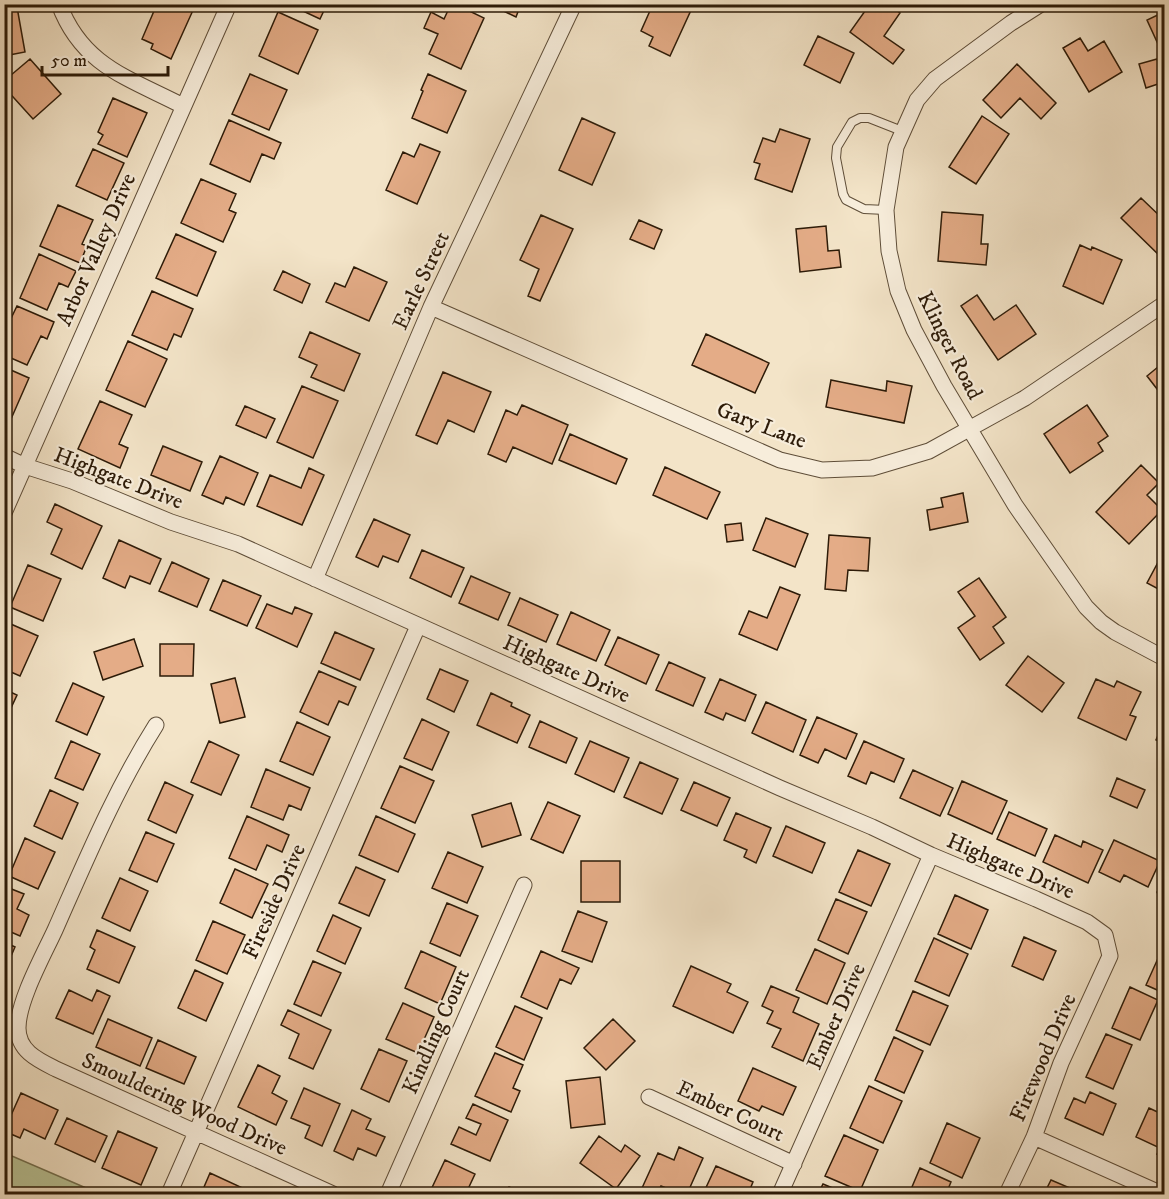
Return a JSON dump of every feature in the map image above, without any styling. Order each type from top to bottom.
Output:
[{"type":"street","points":[[59,4],[67,25],[80,44],[92,56],[105,66],[183,106]]},
{"type":"street","name":"Arbor Valley Drive","points":[[4,513],[229,4]]},
{"type":"street","name":"Earle Street","points":[[315,579],[431,307],[574,4]]},
{"type":"street","name":"Klinger Road","points":[[1041,4],[1011,23],[935,79],[917,100],[896,147],[886,210],[889,251],[898,291],[914,330],[944,386],[1015,505],[1086,606],[1101,622],[1164,658]]},
{"type":"street","name":"Gary Lane","points":[[431,307],[780,459],[822,470],[872,468],[929,451],[1025,398],[1164,304]]},
{"type":"street","name":"Highgate Drive","points":[[4,456],[171,522],[238,544],[780,788],[1067,912],[1087,922],[1105,935]]},
{"type":"street","name":"Fireside Drive","points":[[169,1194],[418,626]]},
{"type":"street","name":"Smouldering Wood Drive","points":[[156,725],[116,794],[32,981],[20,1015],[18,1030],[22,1046],[30,1055],[56,1069],[333,1194]]},
{"type":"street","name":"Ember Drive","points":[[780,1194],[931,855]]},
{"type":"street","name":"Kindling Court","points":[[388,1194],[524,885]]},
{"type":"street","name":"Firewood Drive","points":[[1007,1194],[1034,1137],[1061,1063],[1110,956],[1105,935]]},
{"type":"street","name":"Ember Court","points":[[649,1097],[794,1164]]},
{"type":"street","points":[[1034,1137],[1162,1194]]},
{"type":"lane","points":[[886,210],[864,209],[846,200],[836,158],[837,147],[852,122],[860,118],[869,118],[902,131]]},
{"type":"green space","points":[[5,1153],[100,1194],[5,1194]]},
{"type":"building","points":[[157,4],[185,4],[194,8],[171,59],[151,49],[153,44],[142,39]]},
{"type":"building","points":[[288,4],[327,4],[320,19]]},
{"type":"building","points":[[451,4],[484,18],[461,69],[429,54],[438,34],[424,28],[431,12],[444,19]]},
{"type":"building","points":[[489,4],[521,4],[516,17]]},
{"type":"building","points":[[653,4],[663,6],[664,4],[685,4],[692,8],[670,56],[649,46],[653,37],[641,31]]},
{"type":"building","points":[[870,4],[889,4],[900,13],[884,36],[904,50],[893,64],[850,32]]},
{"type":"building","points":[[17,7],[25,52],[4,56],[4,9]]},
{"type":"building","points":[[278,12],[318,30],[298,74],[259,56]]},
{"type":"building","points":[[1164,12],[1164,54],[1163,55],[1147,20]]},
{"type":"building","points":[[818,36],[854,53],[840,83],[804,65]]},
{"type":"building","points":[[1080,38],[1088,51],[1104,41],[1122,72],[1089,92],[1063,48]]},
{"type":"building","points":[[30,59],[61,94],[33,119],[4,87],[4,81]]},
{"type":"building","points":[[1157,59],[1164,82],[1146,88],[1139,64]]},
{"type":"building","points":[[1017,64],[1056,103],[1041,119],[1020,98],[1001,118],[983,100]]},
{"type":"building","points":[[250,74],[287,90],[269,130],[232,114]]},
{"type":"building","points":[[428,74],[466,91],[447,133],[412,118]]},
{"type":"building","points":[[113,98],[147,113],[127,157],[98,144],[103,135],[98,132]]},
{"type":"building","points":[[982,116],[1009,134],[976,184],[949,167]]},
{"type":"building","points":[[582,118],[615,133],[592,185],[559,170]]},
{"type":"building","points":[[229,120],[281,143],[274,159],[262,154],[250,182],[210,164]]},
{"type":"building","points":[[780,129],[810,139],[792,192],[755,179],[760,164],[754,162],[763,138],[775,142]]},
{"type":"building","points":[[420,144],[440,152],[417,204],[386,190],[403,152],[414,157]]},
{"type":"building","points":[[93,149],[124,163],[107,200],[76,186]]},
{"type":"building","points":[[201,179],[236,194],[229,210],[236,213],[223,242],[181,223]]},
{"type":"building","points":[[1141,198],[1164,220],[1164,260],[1121,218]]},
{"type":"building","points":[[58,205],[93,220],[82,244],[87,246],[80,263],[40,246]]},
{"type":"building","points":[[942,212],[983,215],[981,244],[988,244],[986,265],[938,261]]},
{"type":"building","points":[[541,215],[573,229],[540,301],[528,296],[539,269],[520,260]]},
{"type":"building","points":[[639,220],[662,230],[654,249],[630,239]]},
{"type":"building","points":[[826,226],[828,251],[839,250],[841,267],[800,272],[796,229]]},
{"type":"building","points":[[176,234],[216,252],[197,296],[156,278]]},
{"type":"building","points":[[1080,245],[1091,250],[1092,247],[1122,260],[1103,304],[1063,286]]},
{"type":"building","points":[[39,254],[76,271],[68,287],[59,283],[47,310],[20,298]]},
{"type":"building","points":[[354,267],[387,282],[369,321],[326,302],[335,283],[345,287]]},
{"type":"building","points":[[283,271],[310,284],[302,303],[274,290]]},
{"type":"building","points":[[152,291],[193,309],[181,337],[174,334],[167,350],[132,335]]},
{"type":"building","points":[[977,295],[994,320],[1016,305],[1036,334],[998,360],[961,306]]},
{"type":"building","points":[[17,306],[54,322],[47,339],[41,336],[27,365],[4,355],[4,333]]},
{"type":"building","points":[[310,332],[360,354],[344,391],[311,377],[317,365],[299,357]]},
{"type":"building","points":[[706,334],[769,363],[755,393],[692,365]]},
{"type":"building","points":[[128,341],[167,359],[145,407],[106,390]]},
{"type":"building","points":[[1164,362],[1164,398],[1147,376]]},
{"type":"building","points":[[4,367],[29,378],[11,419],[4,416]]},
{"type":"building","points":[[443,372],[491,392],[474,432],[448,420],[437,444],[416,435]]},
{"type":"building","points":[[831,380],[886,391],[887,381],[912,386],[904,423],[826,407]]},
{"type":"building","points":[[302,386],[338,401],[313,458],[277,442]]},
{"type":"building","points":[[100,401],[132,415],[119,444],[128,448],[120,468],[78,449]]},
{"type":"building","points":[[522,405],[568,425],[552,464],[513,447],[506,462],[488,454],[506,410],[517,415]]},
{"type":"building","points":[[1087,405],[1108,436],[1098,443],[1103,451],[1070,473],[1044,434]]},
{"type":"building","points":[[245,406],[275,419],[266,438],[236,425]]},
{"type":"building","points":[[570,434],[627,459],[616,484],[559,460]]},
{"type":"building","points":[[163,446],[202,462],[190,491],[151,475]]},
{"type":"building","points":[[220,456],[258,473],[244,505],[226,497],[223,504],[202,495]]},
{"type":"building","points":[[1141,465],[1159,483],[1147,495],[1162,510],[1129,544],[1096,512]]},
{"type":"building","points":[[665,467],[720,492],[707,519],[653,495]]},
{"type":"building","points":[[309,468],[324,475],[302,525],[257,506],[270,475],[301,488]]},
{"type":"building","points":[[963,493],[968,522],[930,530],[927,510],[943,507],[941,498]]},
{"type":"building","points":[[55,504],[102,526],[82,569],[51,554],[62,529],[47,522]]},
{"type":"building","points":[[766,518],[808,534],[795,567],[753,550]]},
{"type":"building","points":[[374,519],[410,535],[398,562],[383,556],[378,567],[356,557]]},
{"type":"building","points":[[741,523],[743,540],[727,542],[725,525]]},
{"type":"building","points":[[829,535],[870,538],[868,571],[848,570],[846,591],[825,589]]},
{"type":"building","points":[[119,540],[161,559],[150,584],[130,576],[125,588],[103,578]]},
{"type":"building","points":[[422,550],[464,568],[451,597],[410,578]]},
{"type":"building","points":[[1164,551],[1164,592],[1147,583]]},
{"type":"building","points":[[172,562],[209,579],[197,607],[159,591]]},
{"type":"building","points":[[28,565],[61,579],[43,621],[10,607]]},
{"type":"building","points":[[471,576],[510,593],[498,620],[459,603]]},
{"type":"building","points":[[979,578],[1006,617],[993,627],[1004,643],[980,660],[958,628],[975,616],[958,592]]},
{"type":"building","points":[[223,580],[261,596],[247,626],[210,610]]},
{"type":"building","points":[[780,587],[800,595],[777,650],[739,634],[749,611],[767,618]]},
{"type":"building","points":[[520,598],[558,615],[546,642],[508,625]]},
{"type":"building","points":[[267,604],[292,614],[295,607],[312,614],[297,647],[256,628]]},
{"type":"building","points":[[571,612],[610,630],[596,661],[557,644]]},
{"type":"building","points":[[4,621],[38,636],[20,676],[4,669]]},
{"type":"building","points":[[335,632],[374,649],[360,680],[321,663]]},
{"type":"building","points":[[618,637],[659,655],[646,684],[605,665]]},
{"type":"building","points":[[134,639],[143,666],[103,680],[94,652]]},
{"type":"building","points":[[160,644],[194,644],[193,676],[160,676]]},
{"type":"building","points":[[1028,656],[1064,683],[1042,712],[1006,685]]},
{"type":"building","points":[[669,662],[705,678],[693,706],[656,690]]},
{"type":"building","points":[[440,669],[468,681],[454,712],[427,699]]},
{"type":"building","points":[[319,671],[356,687],[348,705],[339,701],[328,725],[300,712]]},
{"type":"building","points":[[235,678],[245,717],[220,723],[211,684]]},
{"type":"building","points":[[720,679],[756,695],[745,721],[726,713],[723,720],[705,712]]},
{"type":"building","points":[[1096,679],[1114,687],[1117,681],[1141,692],[1130,715],[1136,717],[1126,740],[1078,718]]},
{"type":"building","points":[[73,683],[104,697],[87,735],[56,721]]},
{"type":"building","points":[[4,689],[17,695],[4,723]]},
{"type":"building","points":[[491,693],[530,715],[517,743],[477,725]]},
{"type":"building","points":[[766,702],[806,720],[793,752],[752,733]]},
{"type":"building","points":[[817,717],[857,734],[846,759],[825,749],[818,763],[800,755]]},
{"type":"building","points":[[422,719],[449,732],[432,770],[404,758]]},
{"type":"building","points":[[540,721],[577,738],[566,763],[529,747]]},
{"type":"building","points":[[297,722],[330,737],[313,775],[280,761]]},
{"type":"building","points":[[1164,722],[1164,744],[1156,740]]},
{"type":"building","points":[[71,741],[100,754],[83,790],[55,778]]},
{"type":"building","points":[[209,741],[239,755],[221,795],[191,782]]},
{"type":"building","points":[[590,741],[629,758],[614,792],[575,774]]},
{"type":"building","points":[[864,741],[904,759],[894,782],[871,772],[866,784],[848,776]]},
{"type":"building","points":[[640,762],[678,779],[662,814],[624,797]]},
{"type":"building","points":[[400,766],[434,781],[415,823],[381,808]]},
{"type":"building","points":[[266,769],[310,788],[301,810],[289,805],[283,820],[251,807]]},
{"type":"building","points":[[913,770],[953,788],[940,816],[900,798]]},
{"type":"building","points":[[1117,778],[1145,790],[1137,808],[1110,796]]},
{"type":"building","points":[[962,781],[1007,801],[992,834],[948,814]]},
{"type":"building","points":[[165,782],[193,795],[176,833],[148,820]]},
{"type":"building","points":[[694,782],[730,798],[717,826],[681,810]]},
{"type":"building","points":[[50,790],[78,803],[62,839],[34,826]]},
{"type":"building","points":[[548,802],[580,816],[563,853],[531,839]]},
{"type":"building","points":[[511,803],[521,835],[482,847],[472,815]]},
{"type":"building","points":[[1009,812],[1047,829],[1035,856],[997,839]]},
{"type":"building","points":[[736,813],[771,828],[756,863],[744,857],[747,850],[724,840]]},
{"type":"building","points":[[247,816],[289,835],[282,852],[267,845],[256,870],[229,858]]},
{"type":"building","points":[[376,816],[415,834],[398,872],[359,855]]},
{"type":"building","points":[[786,826],[825,843],[812,873],[773,856]]},
{"type":"building","points":[[146,832],[174,844],[157,882],[129,870]]},
{"type":"building","points":[[1055,835],[1081,847],[1083,841],[1103,850],[1088,883],[1043,862]]},
{"type":"building","points":[[25,838],[55,852],[38,889],[9,876]]},
{"type":"building","points":[[1114,840],[1160,861],[1148,887],[1124,875],[1120,882],[1099,872]]},
{"type":"building","points":[[858,850],[890,864],[871,906],[839,892]]},
{"type":"building","points":[[448,852],[483,867],[467,903],[432,888]]},
{"type":"building","points":[[581,861],[620,861],[620,902],[581,902]]},
{"type":"building","points":[[356,867],[385,880],[369,916],[339,903]]},
{"type":"building","points":[[235,869],[268,884],[252,918],[220,903]]},
{"type":"building","points":[[120,878],[148,891],[130,931],[102,918]]},
{"type":"building","points":[[4,886],[24,894],[17,909],[29,915],[20,936],[4,929]]},
{"type":"building","points":[[1164,888],[1164,908],[1157,892]]},
{"type":"building","points":[[955,895],[988,910],[971,949],[938,934]]},
{"type":"building","points":[[836,899],[867,912],[848,954],[818,940]]},
{"type":"building","points":[[447,903],[478,916],[460,956],[430,943]]},
{"type":"building","points":[[578,911],[607,922],[592,962],[562,951]]},
{"type":"building","points":[[333,915],[361,928],[345,964],[317,951]]},
{"type":"building","points":[[213,921],[245,935],[227,974],[196,960]]},
{"type":"building","points":[[97,930],[135,947],[119,983],[87,969],[95,950],[90,947]]},
{"type":"building","points":[[1024,937],[1056,951],[1043,980],[1012,966]]},
{"type":"building","points":[[934,938],[968,954],[949,996],[915,981]]},
{"type":"building","points":[[4,942],[15,947],[8,963],[4,962]]},
{"type":"building","points":[[1164,945],[1164,993],[1146,985]]},
{"type":"building","points":[[815,949],[845,963],[827,1004],[796,990]]},
{"type":"building","points":[[421,951],[456,967],[440,1004],[405,988]]},
{"type":"building","points":[[541,951],[579,968],[571,984],[560,979],[547,1009],[521,997]]},
{"type":"building","points":[[313,961],[341,973],[321,1016],[294,1004]]},
{"type":"building","points":[[691,966],[731,984],[727,992],[748,1002],[733,1033],[673,1006]]},
{"type":"building","points":[[195,970],[223,983],[206,1021],[178,1008]]},
{"type":"building","points":[[771,986],[799,998],[793,1012],[819,1024],[803,1061],[772,1047],[781,1029],[767,1023],[773,1011],[762,1006]]},
{"type":"building","points":[[1130,987],[1158,1000],[1140,1040],[1112,1028]]},
{"type":"building","points":[[69,990],[92,1001],[97,990],[110,996],[93,1034],[56,1018]]},
{"type":"building","points":[[913,991],[948,1006],[930,1045],[896,1030]]},
{"type":"building","points":[[403,1003],[434,1017],[418,1053],[386,1039]]},
{"type":"building","points":[[515,1006],[542,1018],[524,1060],[496,1047]]},
{"type":"building","points":[[288,1010],[331,1030],[313,1069],[289,1058],[299,1034],[281,1025]]},
{"type":"building","points":[[108,1019],[152,1038],[140,1066],[96,1047]]},
{"type":"building","points":[[613,1019],[635,1041],[606,1070],[584,1048]]},
{"type":"building","points":[[1106,1034],[1132,1045],[1113,1089],[1086,1077]]},
{"type":"building","points":[[894,1037],[923,1051],[904,1093],[875,1080]]},
{"type":"building","points":[[158,1040],[196,1057],[184,1084],[146,1068]]},
{"type":"building","points":[[379,1049],[407,1061],[389,1102],[361,1089]]},
{"type":"building","points":[[495,1053],[523,1065],[513,1088],[520,1091],[511,1112],[475,1096]]},
{"type":"building","points":[[258,1065],[280,1076],[272,1093],[287,1101],[276,1125],[238,1107]]},
{"type":"building","points":[[753,1068],[796,1087],[783,1115],[762,1106],[759,1111],[738,1101]]},
{"type":"building","points":[[600,1077],[605,1124],[571,1128],[566,1081]]},
{"type":"building","points":[[869,1086],[902,1101],[883,1143],[850,1128]]},
{"type":"building","points":[[304,1088],[340,1104],[322,1146],[305,1138],[310,1126],[291,1118]]},
{"type":"building","points":[[1090,1092],[1116,1104],[1103,1135],[1065,1118],[1074,1098],[1085,1103]]},
{"type":"building","points":[[21,1093],[58,1110],[45,1139],[24,1129],[20,1138],[4,1131]]},
{"type":"building","points":[[473,1104],[508,1120],[490,1161],[451,1144],[459,1127],[476,1135],[481,1124],[466,1118]]},
{"type":"building","points":[[1149,1108],[1164,1115],[1164,1157],[1157,1154],[1160,1148],[1136,1137]]},
{"type":"building","points":[[352,1110],[371,1119],[366,1129],[385,1137],[376,1156],[358,1148],[353,1160],[334,1151]]},
{"type":"building","points":[[67,1118],[107,1136],[95,1162],[55,1144]]},
{"type":"building","points":[[947,1123],[980,1138],[962,1178],[930,1163]]},
{"type":"building","points":[[118,1131],[157,1148],[141,1185],[102,1168]]},
{"type":"building","points":[[844,1135],[878,1150],[860,1191],[825,1176]]},
{"type":"building","points":[[599,1136],[621,1152],[625,1145],[640,1156],[616,1189],[580,1163]]},
{"type":"building","points":[[679,1147],[703,1158],[687,1194],[661,1186],[657,1194],[642,1188],[658,1153],[674,1160]]},
{"type":"building","points":[[445,1160],[475,1174],[468,1189],[481,1194],[429,1194]]},
{"type":"building","points":[[716,1166],[753,1182],[748,1194],[703,1194]]},
{"type":"building","points":[[920,1168],[951,1182],[946,1194],[909,1194]]},
{"type":"building","points":[[210,1173],[247,1190],[245,1194],[201,1194]]},
{"type":"building","points":[[1051,1180],[1077,1191],[1075,1194],[1044,1194]]},
{"type":"building","points":[[823,1184],[847,1194],[818,1194]]},
{"type":"building","points":[[509,1187],[526,1194],[506,1194]]}]
